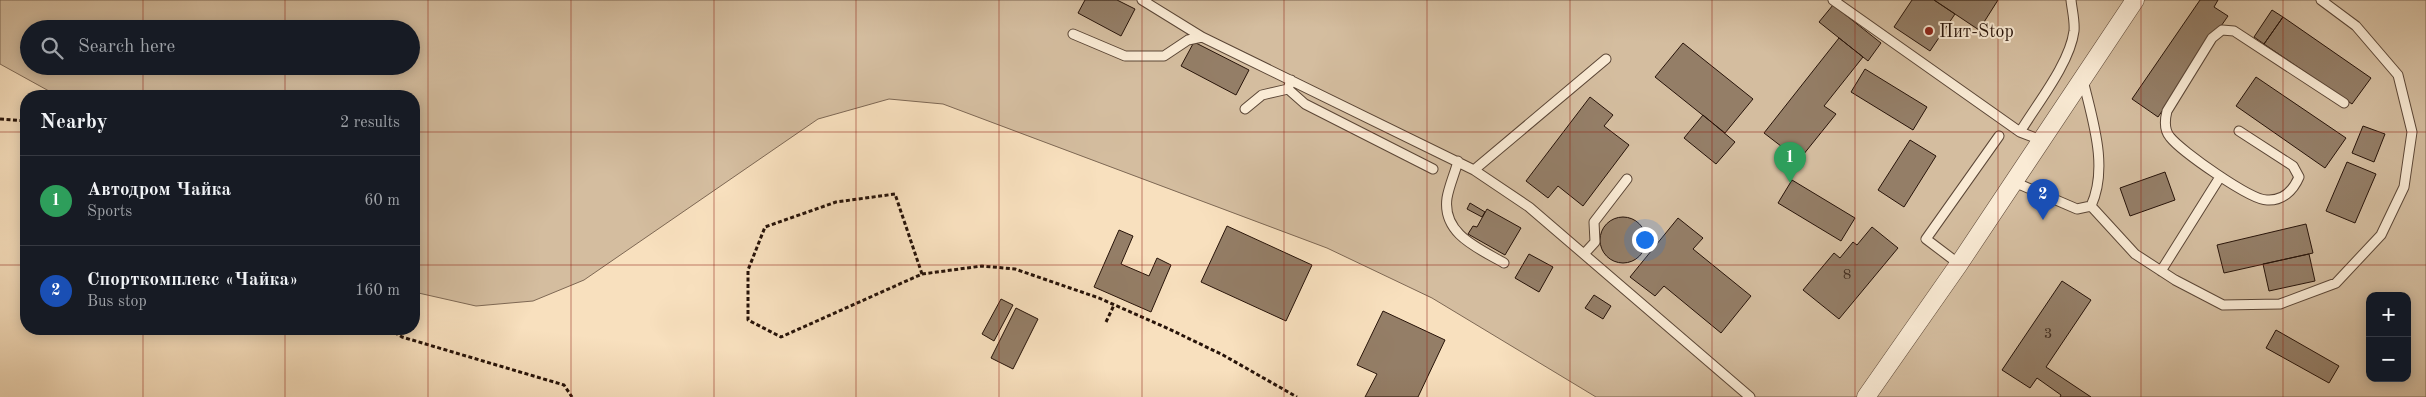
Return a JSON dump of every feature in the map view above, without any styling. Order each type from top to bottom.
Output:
[{"type":"street","points":[[1866,397],[1959,264],[2135,0]]},
{"type":"lane","points":[[1142,0],[1202,37],[1290,85],[1474,170],[1529,207],[1750,397]]},
{"type":"lane","points":[[1833,0],[2020,132],[2041,140]]},
{"type":"lane","points":[[2020,132],[2058,71],[2071,45],[2074,20],[2071,0]]},
{"type":"lane","points":[[2091,206],[2135,254],[2161,271],[2223,305],[2280,304],[2336,283],[2381,235],[2404,187],[2412,132],[2398,75],[2356,26],[2321,0]]},
{"type":"lane","points":[[2239,131],[2293,166],[2298,177],[2294,188],[2280,198],[2265,201],[2220,177],[2169,136],[2165,121],[2167,111],[2212,38],[2222,30],[2234,31],[2344,103]]},
{"type":"lane","points":[[1073,34],[1125,56],[1164,56],[1188,40],[1202,37]]},
{"type":"lane","points":[[1474,170],[1606,59]]},
{"type":"lane","points":[[2082,79],[2097,139],[2098,191],[2091,206]]},
{"type":"lane","points":[[1245,109],[1262,95],[1290,85]]},
{"type":"lane","points":[[1290,85],[1305,104],[1433,170]]},
{"type":"lane","points":[[1959,264],[1926,240],[2000,136]]},
{"type":"lane","points":[[1458,161],[1447,197],[1450,222],[1460,236],[1504,263]]},
{"type":"lane","points":[[2161,271],[2220,177]]},
{"type":"lane","points":[[1584,254],[1595,242],[1594,222],[1627,179]]},
{"type":"lane","points":[[2014,182],[2077,209],[2091,206]]},
{"type":"path","points":[[0,119],[20,121]]},
{"type":"path","points":[[922,274],[895,194],[836,202],[765,227],[748,270],[748,320],[781,337],[922,274],[982,266],[1015,269],[1114,305],[1223,355],[1297,397]]},
{"type":"path","points":[[1106,322],[1114,305]]},
{"type":"path","points":[[399,335],[564,385],[572,397]]},
{"type":"shaded area","points":[[0,0],[2426,0],[2426,397],[1596,397],[1432,298],[1327,248],[943,104],[889,99],[818,119],[584,280],[533,301],[476,306],[420,293],[420,90],[47,90],[0,64]]},
{"type":"building","points":[[1085,0],[1117,0],[1135,9],[1121,36],[1078,13]]},
{"type":"building","points":[[1912,0],[1934,0],[1955,14],[1930,51],[1894,27]]},
{"type":"building","points":[[1934,0],[1998,0],[1979,30]]},
{"type":"building","points":[[2200,0],[2218,0],[2214,7],[2228,16],[2158,117],[2132,99]]},
{"type":"building","points":[[1833,5],[1881,43],[1868,61],[1819,22]]},
{"type":"building","points":[[2272,10],[2283,17],[2264,44],[2254,37]]},
{"type":"building","points":[[2283,17],[2371,78],[2352,104],[2264,44]]},
{"type":"building","points":[[1839,38],[1863,57],[1824,106],[1836,114],[1799,160],[1764,133]]},
{"type":"building","points":[[1194,42],[1249,70],[1236,95],[1181,66]]},
{"type":"building","points":[[1683,43],[1753,99],[1725,133],[1655,77]]},
{"type":"building","points":[[1865,69],[1927,107],[1913,130],[1851,92]]},
{"type":"building","points":[[2256,77],[2346,138],[2325,168],[2236,106]]},
{"type":"building","points":[[1590,97],[1613,115],[1604,126],[1629,145],[1583,206],[1558,186],[1548,198],[1526,181]]},
{"type":"building","points":[[1703,115],[1735,142],[1716,164],[1684,138]]},
{"type":"building","points":[[2363,126],[2385,134],[2374,162],[2352,153]]},
{"type":"building","points":[[1910,140],[1936,156],[1904,207],[1878,190]]},
{"type":"building","points":[[2347,162],[2376,174],[2355,223],[2326,211]]},
{"type":"building","points":[[2165,172],[2175,200],[2130,216],[2120,188]]},
{"type":"building","points":[[1792,180],[1855,218],[1841,241],[1778,203]]},
{"type":"building","points":[[1470,203],[1485,212],[1482,217],[1467,209]]},
{"type":"building","points":[[1487,209],[1521,228],[1505,255],[1468,234],[1473,226],[1477,227]]},
{"type":"building","points":[[1623,217],[1636,221],[1642,227],[1646,240],[1642,253],[1636,259],[1623,263],[1610,259],[1604,253],[1600,240],[1604,227],[1610,221]]},
{"type":"building","points":[[1678,218],[1703,238],[1693,249],[1751,296],[1721,333],[1664,286],[1655,296],[1630,277]]},
{"type":"building","points":[[2306,224],[2313,253],[2224,273],[2217,245]]},
{"type":"building","points":[[1227,226],[1312,265],[1286,321],[1201,282]]},
{"type":"building","points":[[1872,227],[1898,248],[1839,319],[1803,290],[1834,253],[1840,258],[1853,242],[1857,245]]},
{"type":"building","points":[[1119,230],[1133,236],[1121,264],[1149,276],[1157,258],[1171,265],[1151,312],[1094,287]]},
{"type":"building","points":[[1529,254],[1553,267],[1539,292],[1515,278]]},
{"type":"building","points":[[2309,254],[2315,281],[2269,291],[2263,264]]},
{"type":"building","points":[[2062,281],[2091,300],[2046,367],[2091,397],[2060,397],[2061,395],[2037,378],[2030,388],[2002,370]]},
{"type":"building","points":[[1594,295],[1611,306],[1603,319],[1585,308]]},
{"type":"building","points":[[1001,299],[1013,305],[994,341],[982,334]]},
{"type":"building","points":[[1016,308],[1038,319],[1013,369],[991,358]]},
{"type":"building","points":[[1383,311],[1445,340],[1418,397],[1365,397],[1377,374],[1357,365]]},
{"type":"building","points":[[2276,330],[2339,366],[2329,383],[2266,348]]},
{"type":"place","name":"Пит-Stop","points":[[1929,31]]},
{"type":"place","name":"Автодром Чайка","points":[[1790,183]]},
{"type":"place","name":"Спорткомплекс «Чайка»","points":[[2043,220]]}]
